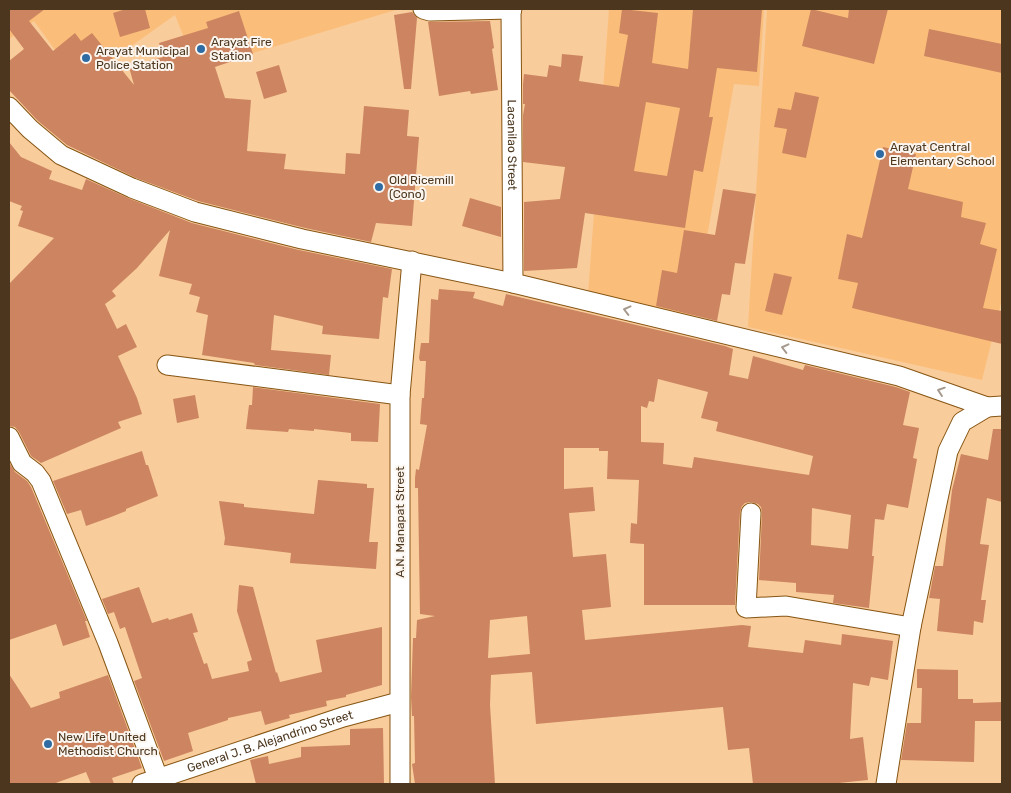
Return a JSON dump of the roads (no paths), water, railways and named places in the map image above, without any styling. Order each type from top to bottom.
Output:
[{"type":"street","points":[[423,9],[430,11],[443,9],[512,9]]},
{"type":"street","name":"Lacanilao Street","points":[[512,9],[513,283]]},
{"type":"street","points":[[9,107],[30,129],[61,155],[132,188],[195,212],[302,239],[513,283],[899,376],[995,406]]},
{"type":"street","name":"A.N. Manapat Street","points":[[400,784],[400,395],[412,261]]},
{"type":"street","points":[[167,365],[400,395]]},
{"type":"street","points":[[886,784],[911,626],[948,451],[962,422],[995,406]]},
{"type":"street","points":[[9,437],[22,463],[35,473],[41,481],[108,644],[150,781]]},
{"type":"street","points":[[751,514],[746,608],[786,606],[820,613],[911,626]]},
{"type":"street","name":"General J. B. Alejandrino Street","points":[[150,781],[343,717],[399,702]]},
{"type":"place","name":"Arayat Fire Station","points":[[201,49]]},
{"type":"place","name":"Arayat Municipal Police Station","points":[[86,58]]},
{"type":"place","name":"Arayat Central Elementary School","points":[[880,154]]},
{"type":"place","name":"Old Ricemill (Cono)","points":[[379,187]]},
{"type":"place","name":"New Life United Methodist Church","points":[[48,744]]}]
